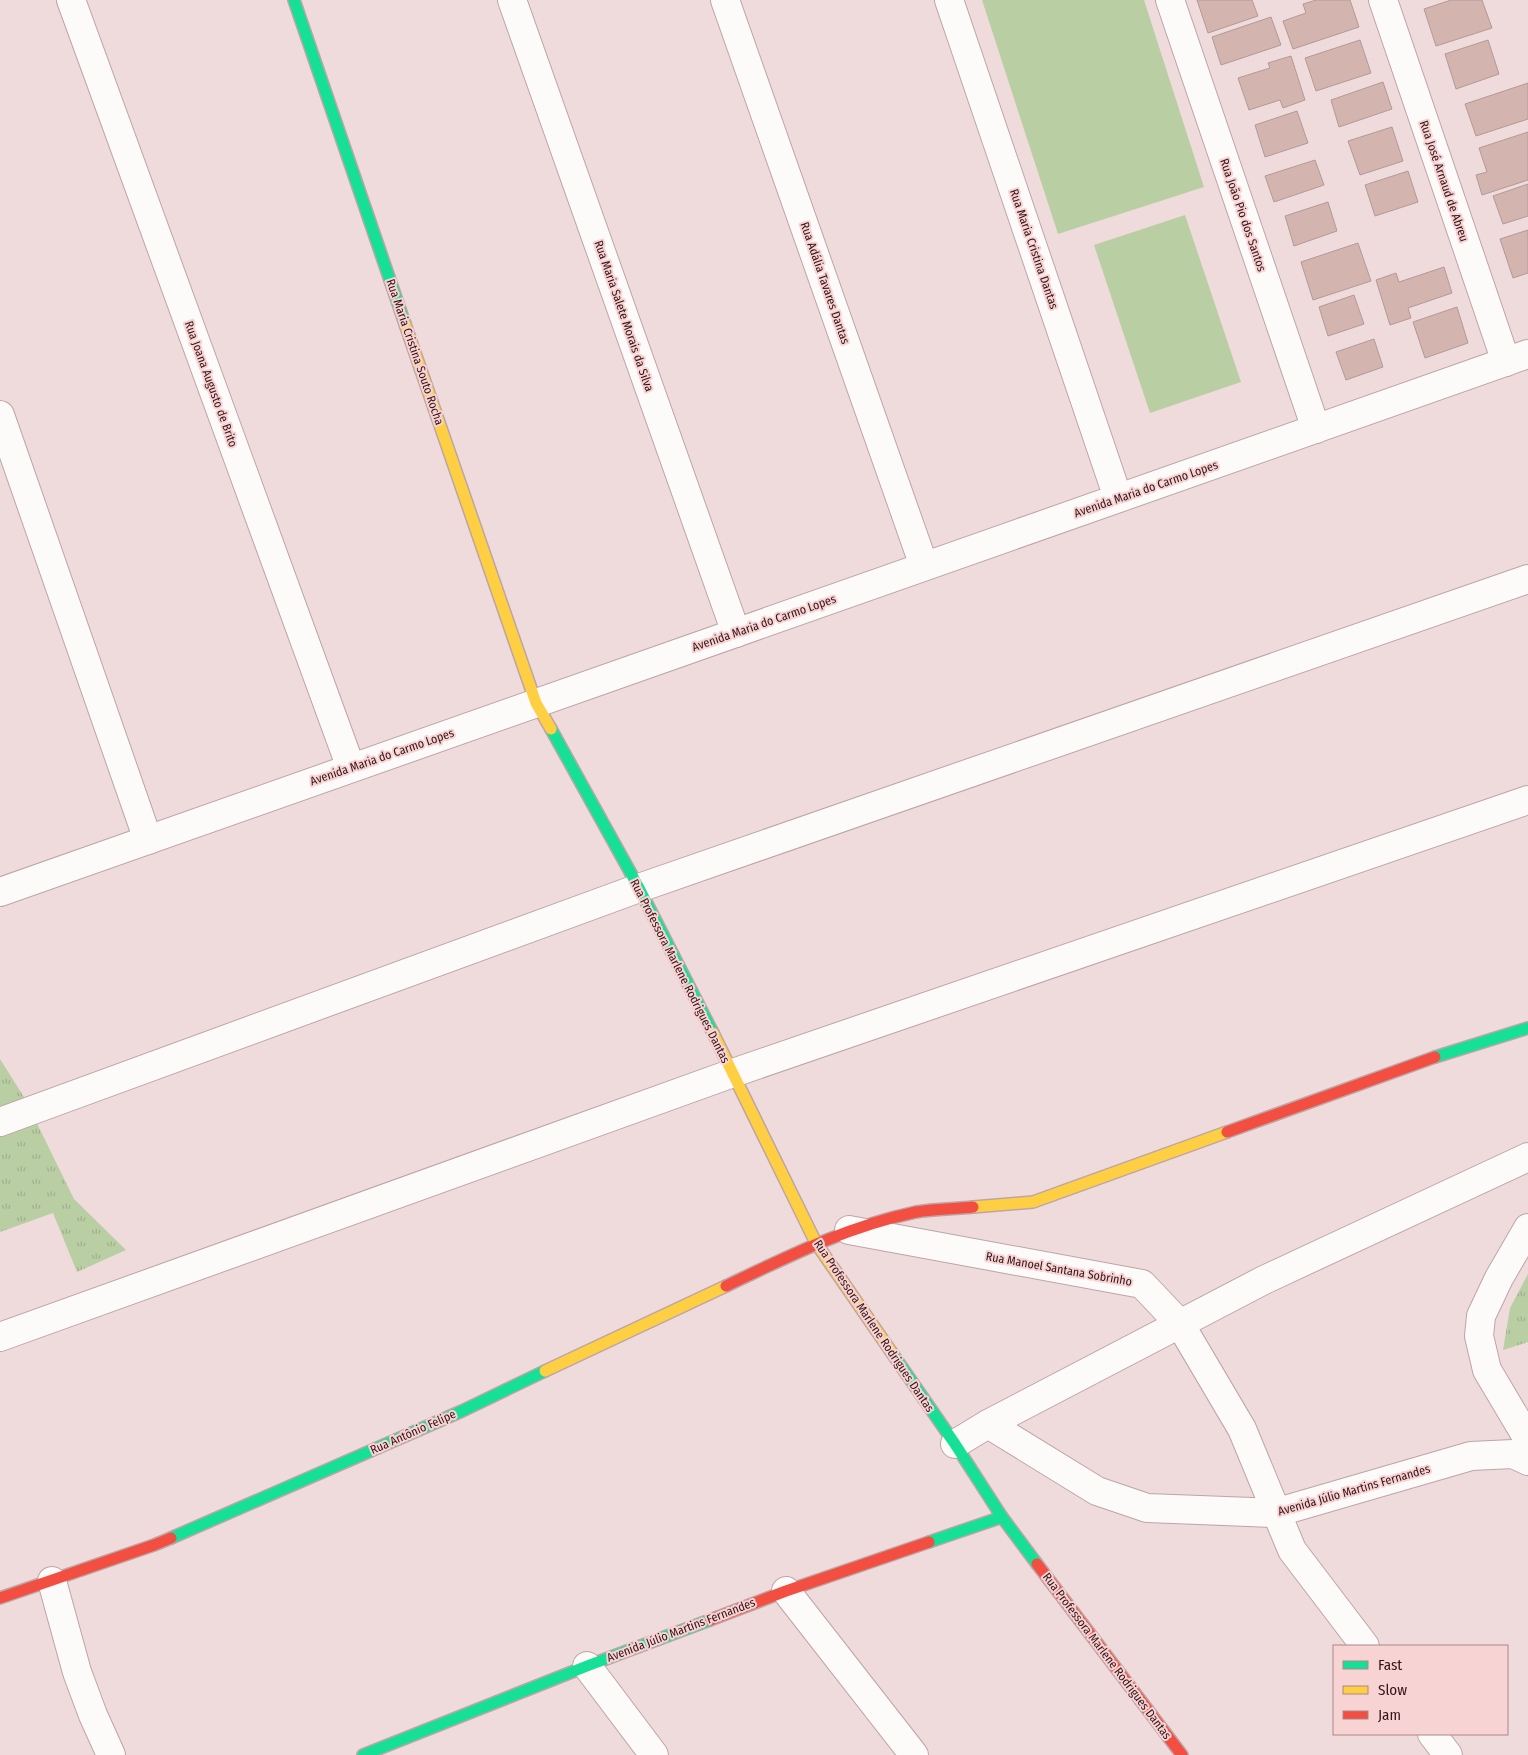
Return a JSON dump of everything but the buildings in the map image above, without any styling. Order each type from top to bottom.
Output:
[{"type":"street","name":"Rua Joana Augusto de Brito","points":[[71,0],[351,768]]},
{"type":"street","name":"Rua Maria Cristina Souto Rocha","points":[[294,0],[536,703]]},
{"type":"street","name":"Rua Maria Salete Morais da Silva","points":[[512,0],[736,633]]},
{"type":"street","name":"Rua Adália Tavares Dantas","points":[[725,0],[924,566]]},
{"type":"street","name":"Rua Maria Cristina Dantas","points":[[949,0],[1118,498]]},
{"type":"street","name":"Rua João Pio dos Santos","points":[[1170,0],[1316,429]]},
{"type":"street","name":"Rua José Arnaud de Abreu","points":[[1383,0],[1517,358]]},
{"type":"street","name":"Avenida Maria do Carmo Lopes","points":[[0,892],[1517,358]]},
{"type":"street","points":[[0,415],[148,840]]},
{"type":"street","points":[[0,1122],[639,888],[1528,579]]},
{"type":"street","name":"Rua Professora Marlene Rodrigues Dantas","points":[[536,703],[639,888],[733,1073],[816,1243],[955,1444],[1002,1517],[1182,1755]]},
{"type":"street","points":[[0,1337],[733,1073],[1528,800]]},
{"type":"street","name":"Rua Antônio Felipe","points":[[0,1598],[154,1545],[462,1411],[816,1243],[849,1230],[918,1212],[1033,1202],[1431,1059],[1528,1028]]},
{"type":"street","points":[[955,1444],[988,1424],[1264,1280],[1528,1157]]},
{"type":"street","points":[[1528,1228],[1499,1278],[1481,1316],[1479,1336],[1488,1370],[1528,1439]]},
{"type":"street","name":"Rua Manoel Santana Sobrinho","points":[[849,1230],[1142,1284],[1180,1324],[1242,1429],[1292,1550],[1364,1645]]},
{"type":"street","name":"Avenida Júlio Martins Fernandes","points":[[988,1424],[1096,1491],[1147,1508],[1276,1513],[1472,1456],[1513,1454],[1528,1461]]},
{"type":"street","name":"Avenida Júlio Martins Fernandes","points":[[373,1753],[587,1666],[786,1590],[1002,1517]]},
{"type":"street","points":[[52,1581],[77,1672],[111,1755]]},
{"type":"street","points":[[786,1590],[914,1755]]},
{"type":"street","points":[[587,1666],[654,1755]]},
{"type":"street","points":[[1433,1735],[1448,1755]]},
{"type":"green space","points":[[982,0],[1144,0],[1204,187],[1058,234]]},
{"type":"green space","points":[[1185,215],[1241,382],[1150,413],[1094,245]]},
{"type":"green space","points":[[0,1059],[24,1097],[74,1199],[126,1250],[77,1272],[53,1213],[0,1232]]},
{"type":"green space","points":[[1528,1274],[1528,1342],[1503,1350],[1510,1308]]},
{"type":"traffic: fast","points":[[294,0],[405,324]]},
{"type":"traffic: fast","points":[[551,729],[639,888],[713,1033]]},
{"type":"traffic: fast","points":[[1435,1057],[1528,1028]]},
{"type":"traffic: fast","points":[[892,1353],[955,1444],[1002,1517],[1037,1564]]},
{"type":"traffic: fast","points":[[171,1538],[462,1411],[545,1371]]},
{"type":"traffic: fast","points":[[929,1542],[1002,1517]]},
{"type":"traffic: fast","points":[[363,1755],[587,1666],[710,1620]]},
{"type":"traffic: slow","points":[[405,324],[536,703],[551,729]]},
{"type":"traffic: slow","points":[[713,1033],[816,1243],[892,1353]]},
{"type":"traffic: slow","points":[[973,1207],[1033,1202],[1227,1132]]},
{"type":"traffic: slow","points":[[545,1371],[726,1286]]},
{"type":"traffic: jam","points":[[1227,1132],[1435,1057]]},
{"type":"traffic: jam","points":[[726,1286],[818,1243],[890,1218],[930,1210],[973,1207]]},
{"type":"traffic: jam","points":[[0,1598],[171,1538]]},
{"type":"traffic: jam","points":[[710,1620],[786,1591],[929,1542]]},
{"type":"traffic: jam","points":[[1037,1564],[1182,1755]]}]
